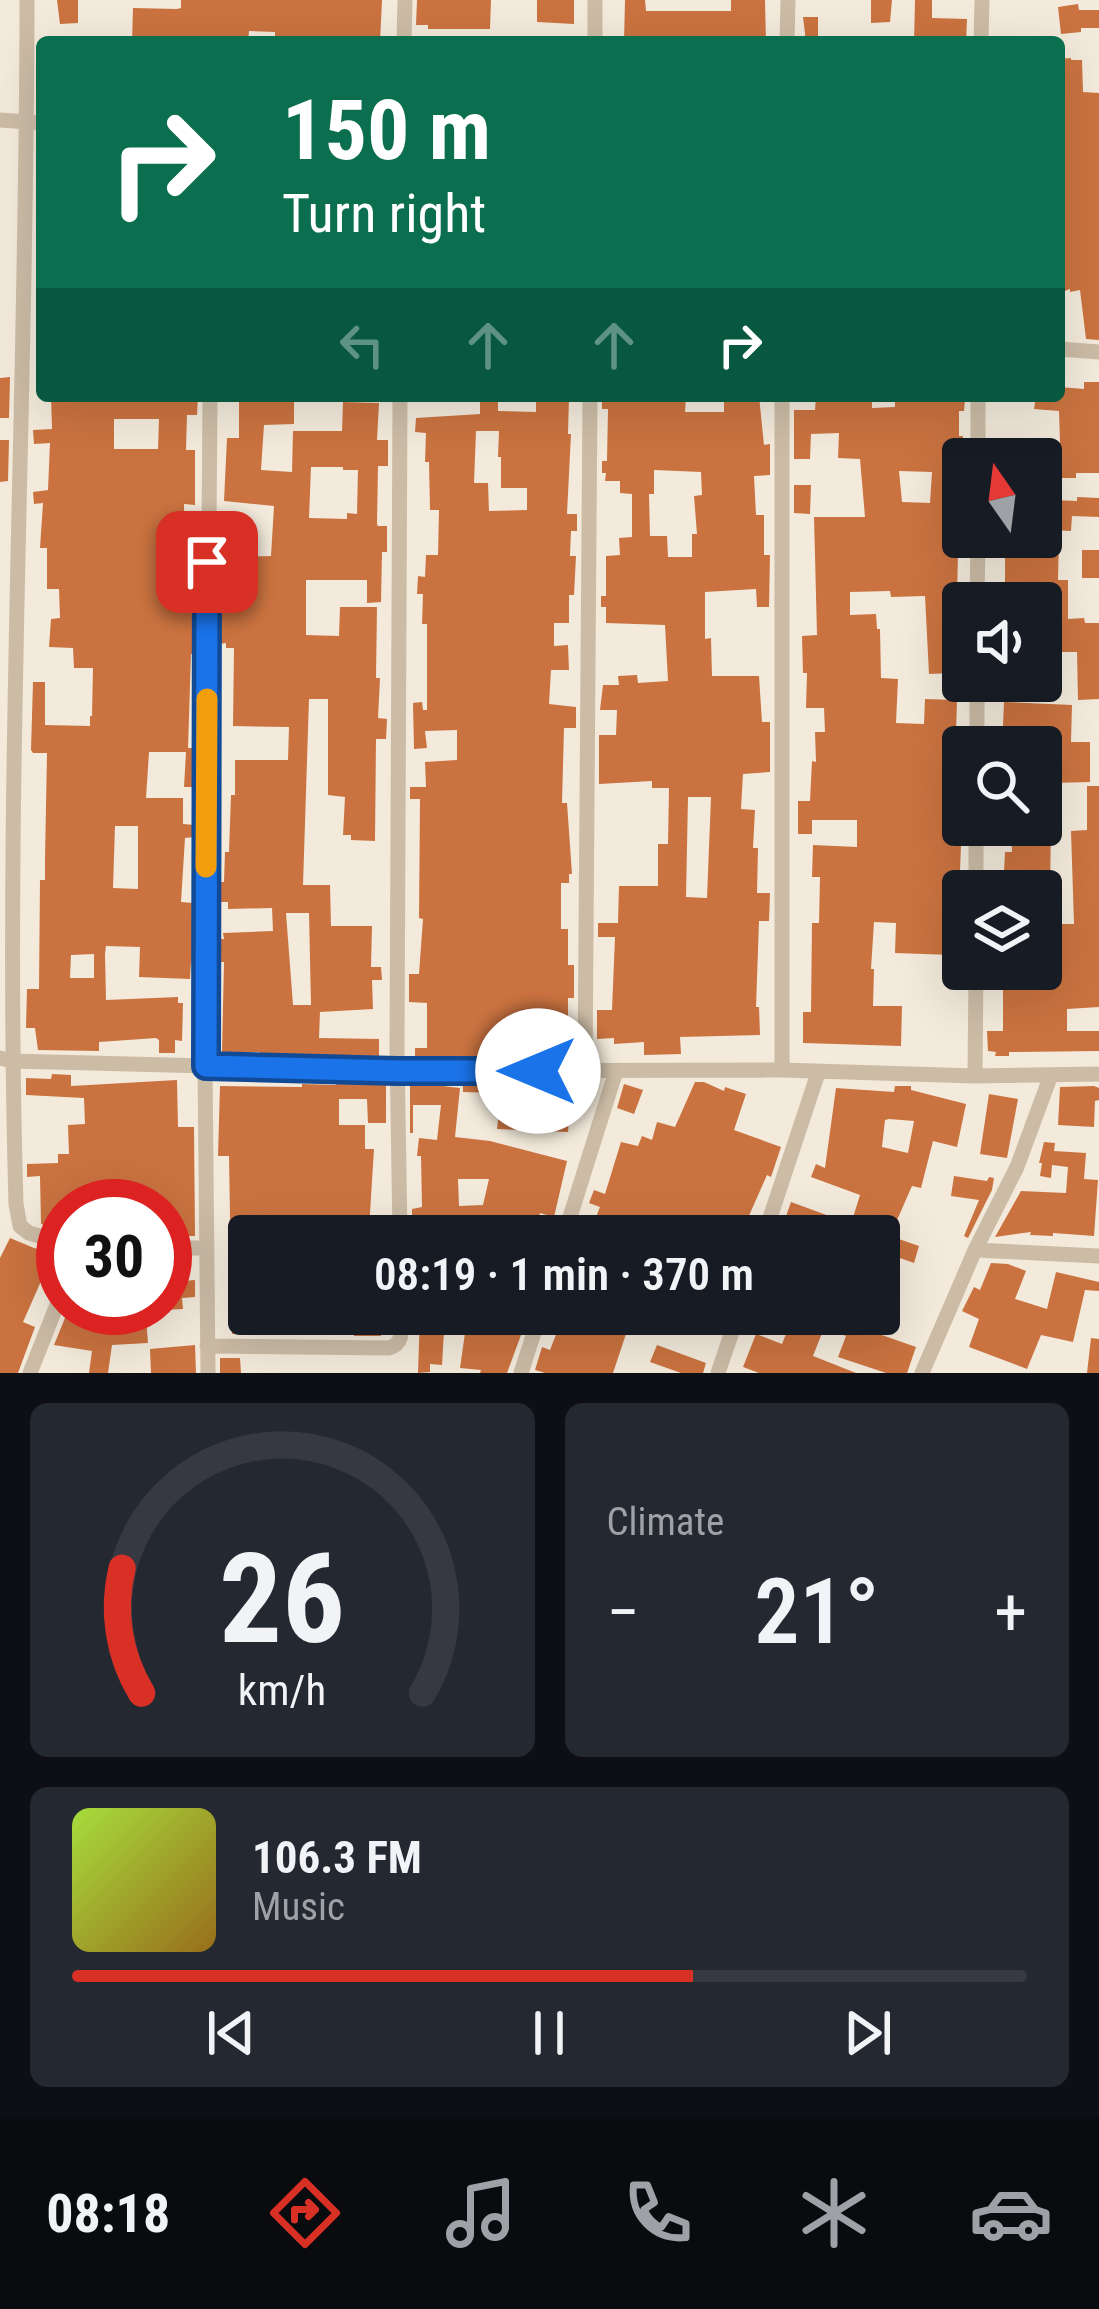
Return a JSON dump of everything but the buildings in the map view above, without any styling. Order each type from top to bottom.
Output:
[{"type":"street","points":[[27,0],[34,123],[7,706],[6,1060],[16,1204],[20,1226],[36,1235]]},
{"type":"street","points":[[404,36],[405,0]]},
{"type":"street","points":[[595,36],[596,0]]},
{"type":"street","points":[[788,0],[788,36]]},
{"type":"street","points":[[981,36],[982,0]]},
{"type":"street","points":[[0,120],[34,123]]},
{"type":"street","points":[[1065,349],[1099,352]]},
{"type":"street","points":[[208,1373],[210,402]]},
{"type":"street","points":[[400,402],[400,1215]]},
{"type":"street","points":[[585,1071],[590,402]]},
{"type":"street","points":[[782,402],[782,1070]]},
{"type":"street","points":[[978,438],[979,402]]},
{"type":"street","points":[[975,1076],[976,990]]},
{"type":"street","points":[[6,1060],[397,1071],[1099,1074]]},
{"type":"street","points":[[571,1215],[616,1071]]},
{"type":"street","points":[[771,1215],[818,1072]]},
{"type":"street","points":[[922,1373],[1017,1167],[1051,1075]]},
{"type":"street","points":[[192,1248],[207,1248]]},
{"type":"street","points":[[975,1250],[1099,1256]]},
{"type":"street","points":[[30,1373],[45,1335]]},
{"type":"street","points":[[207,1346],[389,1348],[399,1342],[400,1335]]},
{"type":"street","points":[[521,1373],[533,1335]]},
{"type":"street","points":[[718,1373],[731,1335]]},
{"type":"slow traffic","points":[[206,867],[207,699]]},
{"type":"route","points":[[207,562],[206,1066],[538,1071]]}]
